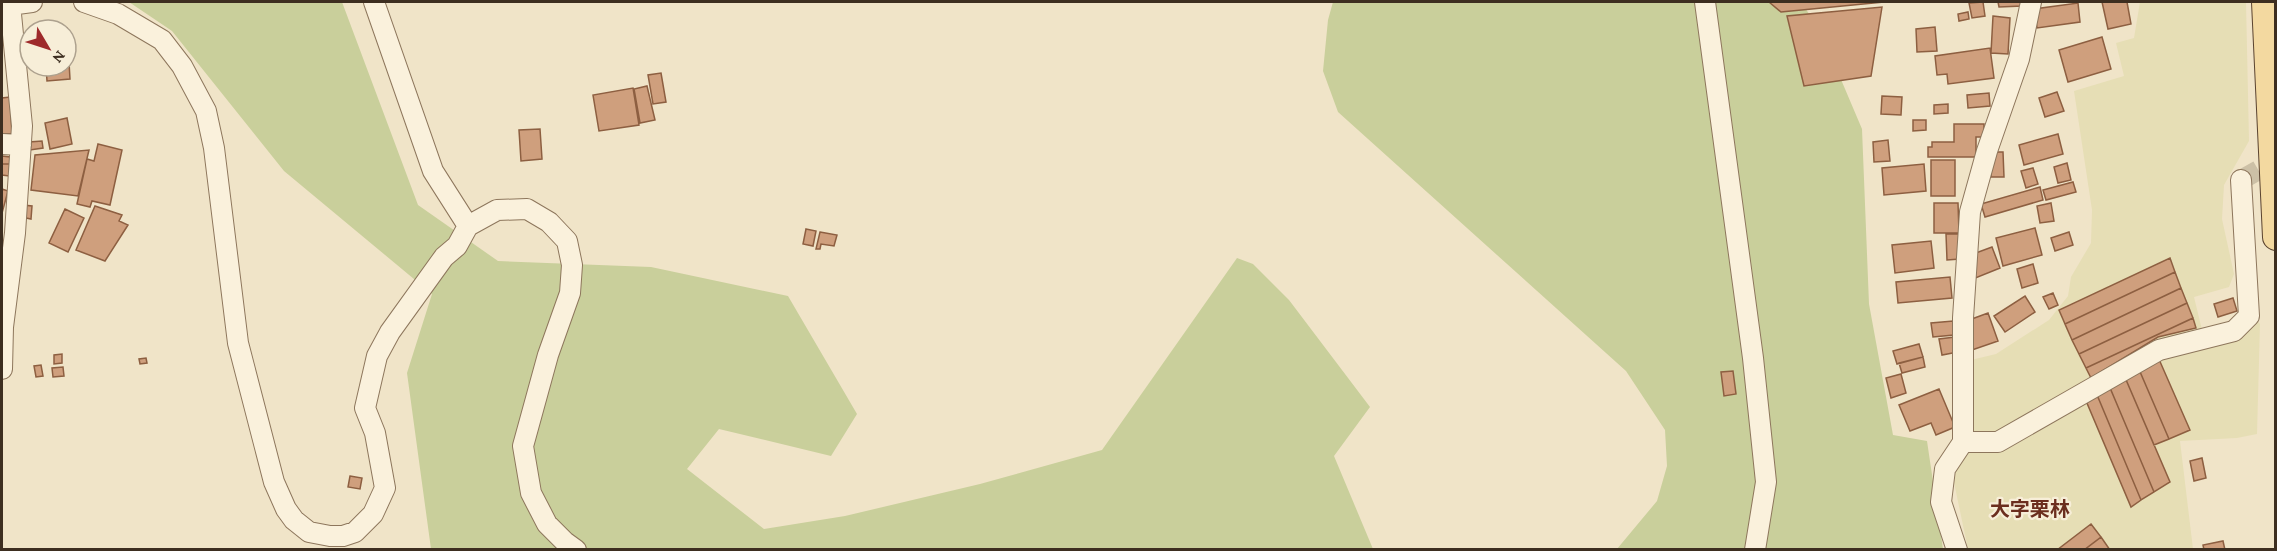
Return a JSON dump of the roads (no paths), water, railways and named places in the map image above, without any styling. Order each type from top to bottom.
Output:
[{"type":"main road","points":[[2265,2],[2276,237]]},
{"type":"street","points":[[2,369],[3,327],[15,233],[11,144],[22,126],[7,4],[32,2]]},
{"type":"street","points":[[84,2],[118,14],[162,40],[183,66],[206,111],[214,148],[238,343],[274,482],[286,510],[309,532],[343,536],[355,532],[373,514],[385,488],[375,433],[366,408],[377,356],[390,332],[444,257],[457,246],[468,225],[497,210],[527,209],[549,222],[567,241],[572,265],[570,293],[548,355],[523,446],[531,493],[548,524],[565,542],[576,549]]},
{"type":"street","points":[[374,2],[433,171],[468,225]]},
{"type":"street","points":[[1705,2],[1753,358],[1766,482],[1755,549]]},
{"type":"street","points":[[1957,549],[1941,501],[1945,469],[1963,442],[1963,318],[1970,212],[1987,151],[2019,59],[2031,2]]},
{"type":"street","points":[[1963,442],[1998,442],[2158,350],[2234,331],[2249,316],[2241,180]]},
{"type":"tunnel","points":[[2241,180],[2276,160]]},
{"type":"district","name":"大字栗林","points":[[2030,509]]}]
